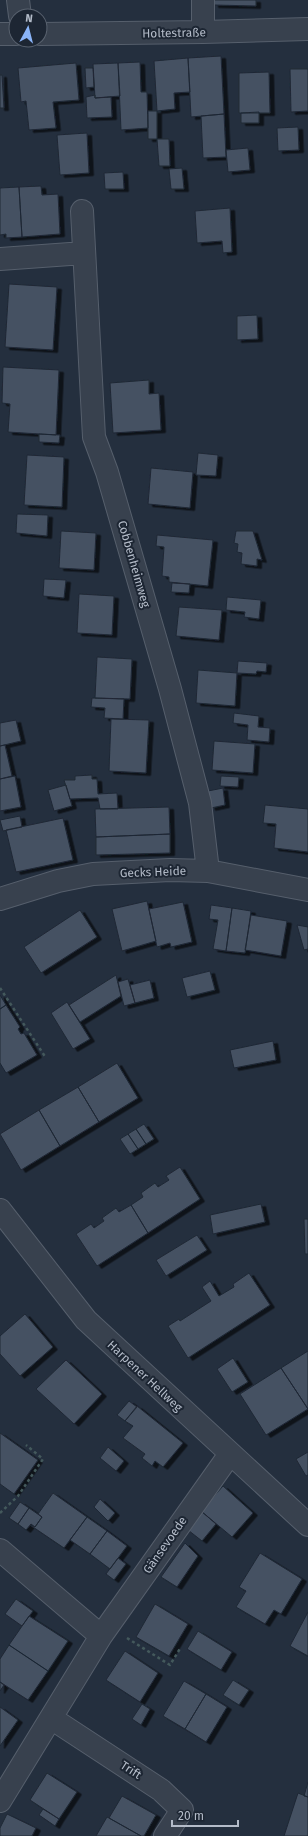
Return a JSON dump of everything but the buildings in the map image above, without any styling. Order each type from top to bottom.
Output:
[{"type":"street","points":[[203,0],[203,32]]},
{"type":"street","name":"Holtestraße","points":[[48,34],[203,32],[308,28]]},
{"type":"street","name":"Cobbenheimweg","points":[[82,211],[94,437],[108,472],[170,689],[200,803],[208,871]]},
{"type":"street","points":[[0,259],[84,253]]},
{"type":"street","name":"Gecks Heide","points":[[0,899],[58,881],[93,874],[170,870],[208,871],[308,890]]},
{"type":"street","name":"Harpener Hellweg","points":[[0,1210],[86,1320],[308,1525]]},
{"type":"street","name":"Gänsevoede","points":[[0,1801],[105,1631],[230,1454]]},
{"type":"street","points":[[0,1550],[105,1631]]},
{"type":"street","name":"Trift","points":[[51,1718],[161,1790],[182,1810],[165,1836]]},
{"type":"path","points":[[0,988],[46,1058]]},
{"type":"path","points":[[0,1513],[18,1496],[43,1459],[26,1445]]},
{"type":"path","points":[[105,1631],[170,1665],[181,1647]]}]
